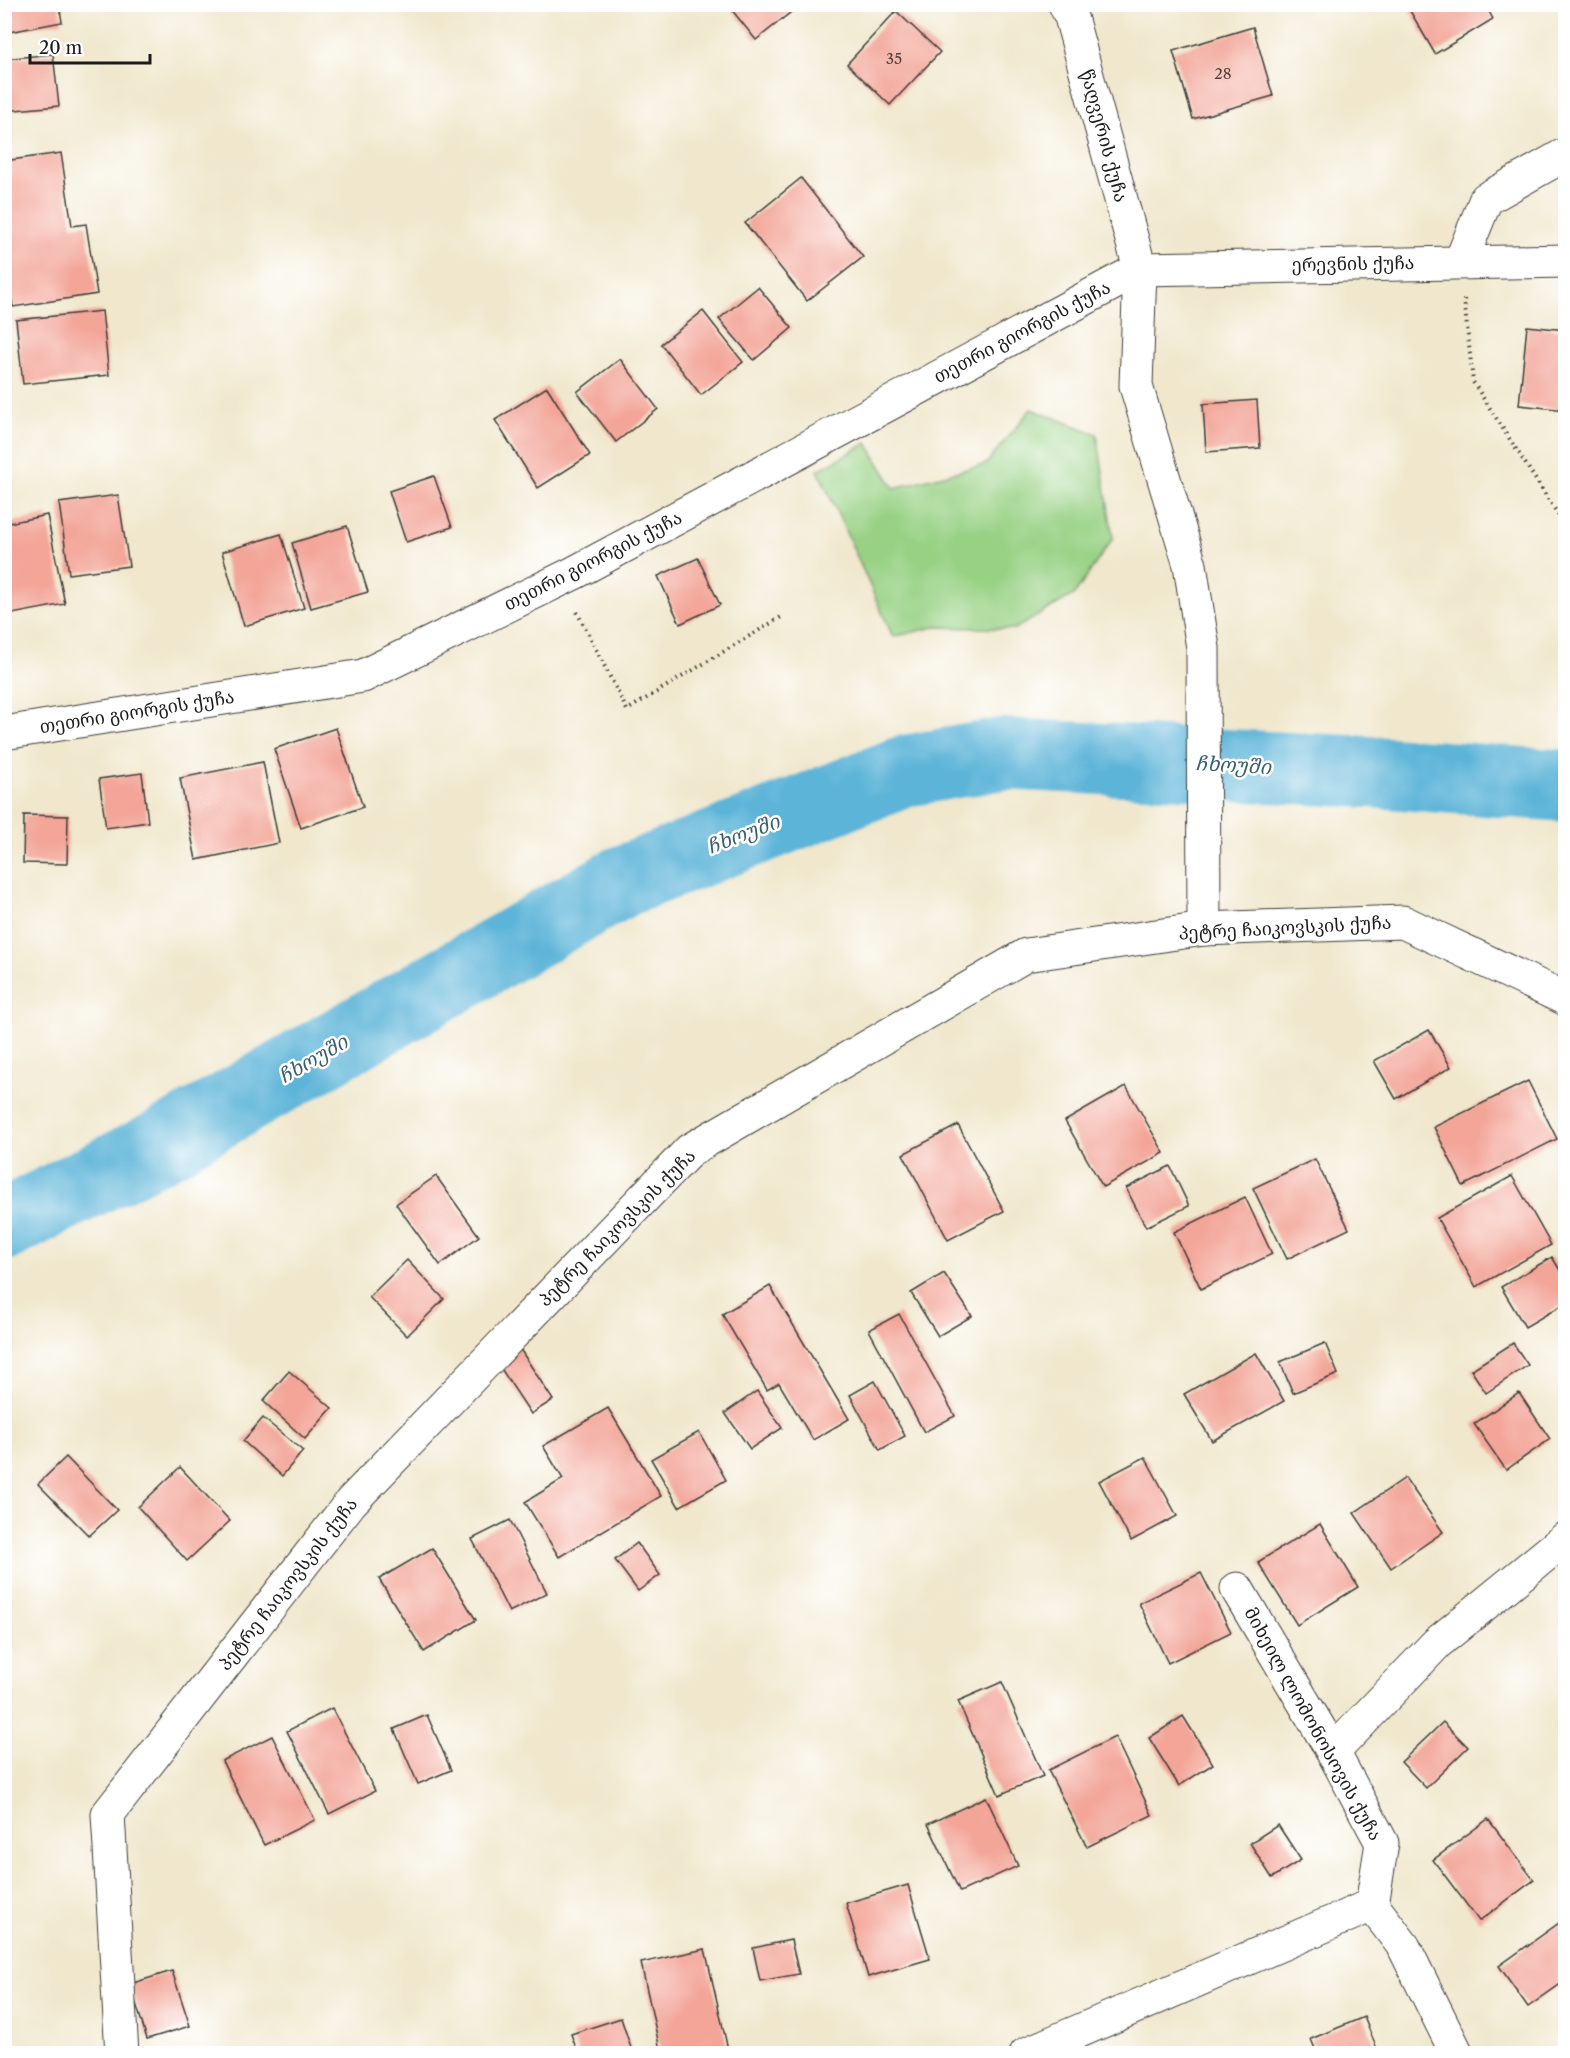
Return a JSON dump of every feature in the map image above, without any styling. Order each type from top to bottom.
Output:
[{"type":"street","name":"წაღვერის ქუჩა","points":[[1065,4],[1071,17],[1140,269],[1136,386],[1190,565],[1203,648],[1204,929]]},
{"type":"street","points":[[1461,261],[1486,199],[1566,154]]},
{"type":"street","name":"ერევნის ქუჩა","points":[[1140,269],[1461,261],[1566,261]]},
{"type":"street","name":"თეთრი გიორგის ქუჩა","points":[[4,733],[363,676],[560,580],[1140,269]]},
{"type":"street","name":"პეტრე ჩაიკოვსკის ქუჩა","points":[[122,2054],[108,1814],[351,1502],[690,1150],[1026,955],[1204,929],[1403,922],[1566,999]]},
{"type":"street","points":[[1333,1752],[1437,1643],[1566,1538]]},
{"type":"street","name":"მიხეილ ლომონოსოვის ქუჩა","points":[[1237,1588],[1333,1752],[1382,1843],[1372,1905]]},
{"type":"street","points":[[1026,2054],[1372,1905],[1404,1947],[1457,2054]]},
{"type":"path","points":[[1461,261],[1473,382],[1566,522]]},
{"type":"path","points":[[560,580],[627,710],[781,617]]},
{"type":"green space","points":[[1031,409],[1097,434],[1113,538],[1075,594],[1015,629],[935,627],[893,637],[818,470],[867,443],[894,488],[986,464]]},
{"type":"building","points":[[4,4],[59,4],[62,22],[4,33]]},
{"type":"building","points":[[727,4],[785,4],[791,12],[756,40]]},
{"type":"building","points":[[1406,4],[1485,4],[1493,19],[1435,54]]},
{"type":"building","points":[[896,11],[940,52],[890,105],[847,64]]},
{"type":"building","points":[[1253,27],[1273,96],[1193,119],[1173,51]]},
{"type":"building","points":[[53,54],[59,106],[4,111],[4,59]]},
{"type":"building","points":[[61,153],[72,226],[86,224],[97,294],[13,307],[4,252],[4,161]]},
{"type":"building","points":[[801,178],[863,257],[807,301],[745,223]]},
{"type":"building","points":[[758,287],[792,328],[754,360],[719,319]]},
{"type":"building","points":[[102,311],[109,375],[23,384],[16,320]]},
{"type":"building","points":[[703,311],[743,362],[701,395],[661,344]]},
{"type":"building","points":[[1527,326],[1566,330],[1566,410],[1519,405]]},
{"type":"building","points":[[620,359],[658,409],[616,442],[577,392]]},
{"type":"building","points":[[547,387],[590,455],[538,488],[495,420]]},
{"type":"building","points":[[1257,400],[1260,448],[1206,452],[1203,404]]},
{"type":"building","points":[[434,476],[452,527],[406,542],[389,491]]},
{"type":"building","points":[[118,495],[129,566],[69,574],[59,503]]},
{"type":"building","points":[[47,515],[65,604],[7,615],[4,604],[4,524]]},
{"type":"building","points":[[347,526],[368,592],[311,608],[292,543]]},
{"type":"building","points":[[281,534],[304,608],[244,626],[222,552]]},
{"type":"building","points":[[698,558],[720,605],[680,624],[658,576]]},
{"type":"building","points":[[336,728],[363,807],[301,828],[274,749]]},
{"type":"building","points":[[263,762],[279,843],[196,860],[180,778]]},
{"type":"building","points":[[142,773],[148,822],[106,828],[99,779]]},
{"type":"building","points":[[24,815],[68,816],[67,864],[23,863]]},
{"type":"building","points":[[1429,1030],[1451,1067],[1396,1099],[1374,1061]]},
{"type":"building","points":[[1528,1081],[1557,1139],[1463,1186],[1434,1127]]},
{"type":"building","points":[[1126,1086],[1164,1153],[1103,1187],[1065,1121]]},
{"type":"building","points":[[958,1125],[1004,1211],[948,1240],[903,1154]]},
{"type":"building","points":[[1315,1159],[1349,1229],[1287,1259],[1253,1188]]},
{"type":"building","points":[[1170,1166],[1189,1206],[1146,1227],[1126,1188]]},
{"type":"building","points":[[436,1176],[479,1236],[440,1265],[396,1204]]},
{"type":"building","points":[[1512,1176],[1551,1245],[1476,1287],[1437,1218]]},
{"type":"building","points":[[1245,1197],[1272,1254],[1201,1289],[1174,1232]]},
{"type":"building","points":[[1552,1257],[1566,1280],[1566,1303],[1525,1327],[1501,1287]]},
{"type":"building","points":[[407,1260],[444,1299],[407,1336],[369,1297]]},
{"type":"building","points":[[944,1273],[972,1316],[938,1336],[911,1293]]},
{"type":"building","points":[[770,1286],[849,1419],[813,1440],[779,1383],[767,1390],[722,1314]]},
{"type":"building","points":[[899,1314],[955,1416],[924,1432],[869,1330]]},
{"type":"building","points":[[1325,1343],[1338,1374],[1293,1393],[1280,1362]]},
{"type":"building","points":[[1513,1343],[1528,1365],[1486,1393],[1471,1370]]},
{"type":"building","points":[[518,1346],[553,1400],[531,1414],[496,1361]]},
{"type":"building","points":[[1256,1353],[1284,1401],[1212,1441],[1184,1394]]},
{"type":"building","points":[[289,1371],[332,1408],[305,1439],[263,1401]]},
{"type":"building","points":[[875,1381],[905,1436],[880,1450],[850,1395]]},
{"type":"building","points":[[757,1391],[782,1428],[750,1449],[725,1413]]},
{"type":"building","points":[[1519,1393],[1550,1439],[1506,1470],[1474,1424]]},
{"type":"building","points":[[608,1408],[661,1496],[559,1557],[525,1502],[563,1479],[543,1446]]},
{"type":"building","points":[[263,1418],[303,1451],[282,1476],[243,1441]]},
{"type":"building","points":[[699,1432],[726,1480],[679,1507],[651,1459]]},
{"type":"building","points":[[66,1457],[117,1510],[89,1536],[38,1484]]},
{"type":"building","points":[[1145,1457],[1177,1516],[1131,1541],[1099,1481]]},
{"type":"building","points":[[180,1467],[230,1521],[187,1561],[138,1507]]},
{"type":"building","points":[[1405,1478],[1443,1532],[1391,1568],[1354,1513]]},
{"type":"building","points":[[510,1520],[547,1593],[509,1612],[472,1539]]},
{"type":"building","points":[[1320,1524],[1358,1587],[1297,1625],[1258,1562]]},
{"type":"building","points":[[637,1543],[660,1575],[638,1591],[615,1560]]},
{"type":"building","points":[[432,1548],[476,1620],[424,1652],[379,1579]]},
{"type":"building","points":[[1201,1573],[1231,1632],[1168,1663],[1139,1603]]},
{"type":"building","points":[[1002,1682],[1043,1776],[999,1795],[958,1701]]},
{"type":"building","points":[[332,1708],[375,1791],[329,1814],[287,1731]]},
{"type":"building","points":[[427,1715],[451,1770],[418,1784],[394,1729]]},
{"type":"building","points":[[1183,1716],[1213,1764],[1179,1786],[1149,1738]]},
{"type":"building","points":[[1443,1722],[1468,1747],[1426,1788],[1401,1762]]},
{"type":"building","points":[[272,1736],[315,1820],[264,1845],[222,1761]]},
{"type":"building","points":[[1115,1737],[1152,1815],[1087,1847],[1048,1770]]},
{"type":"building","points":[[986,1797],[1018,1866],[960,1892],[928,1824]]},
{"type":"building","points":[[1488,1819],[1534,1880],[1479,1921],[1433,1860]]},
{"type":"building","points":[[1278,1825],[1301,1860],[1272,1878],[1250,1843]]},
{"type":"building","points":[[908,1885],[930,1959],[868,1977],[846,1903]]},
{"type":"building","points":[[1566,1918],[1566,1980],[1528,2007],[1499,1966]]},
{"type":"building","points":[[791,1940],[799,1974],[760,1981],[753,1948]]},
{"type":"building","points":[[705,1949],[729,2054],[661,2054],[641,1963]]},
{"type":"building","points":[[172,1971],[190,2026],[147,2039],[130,1984]]},
{"type":"building","points":[[1364,2017],[1379,2054],[1317,2054],[1311,2039]]},
{"type":"building","points":[[621,2018],[633,2054],[578,2054],[571,2034]]},
{"type":"waterway","name":"ჩხოუში","points":[[4,1225],[166,1143],[621,882],[905,771],[1002,754],[1389,773],[1566,786]]}]
